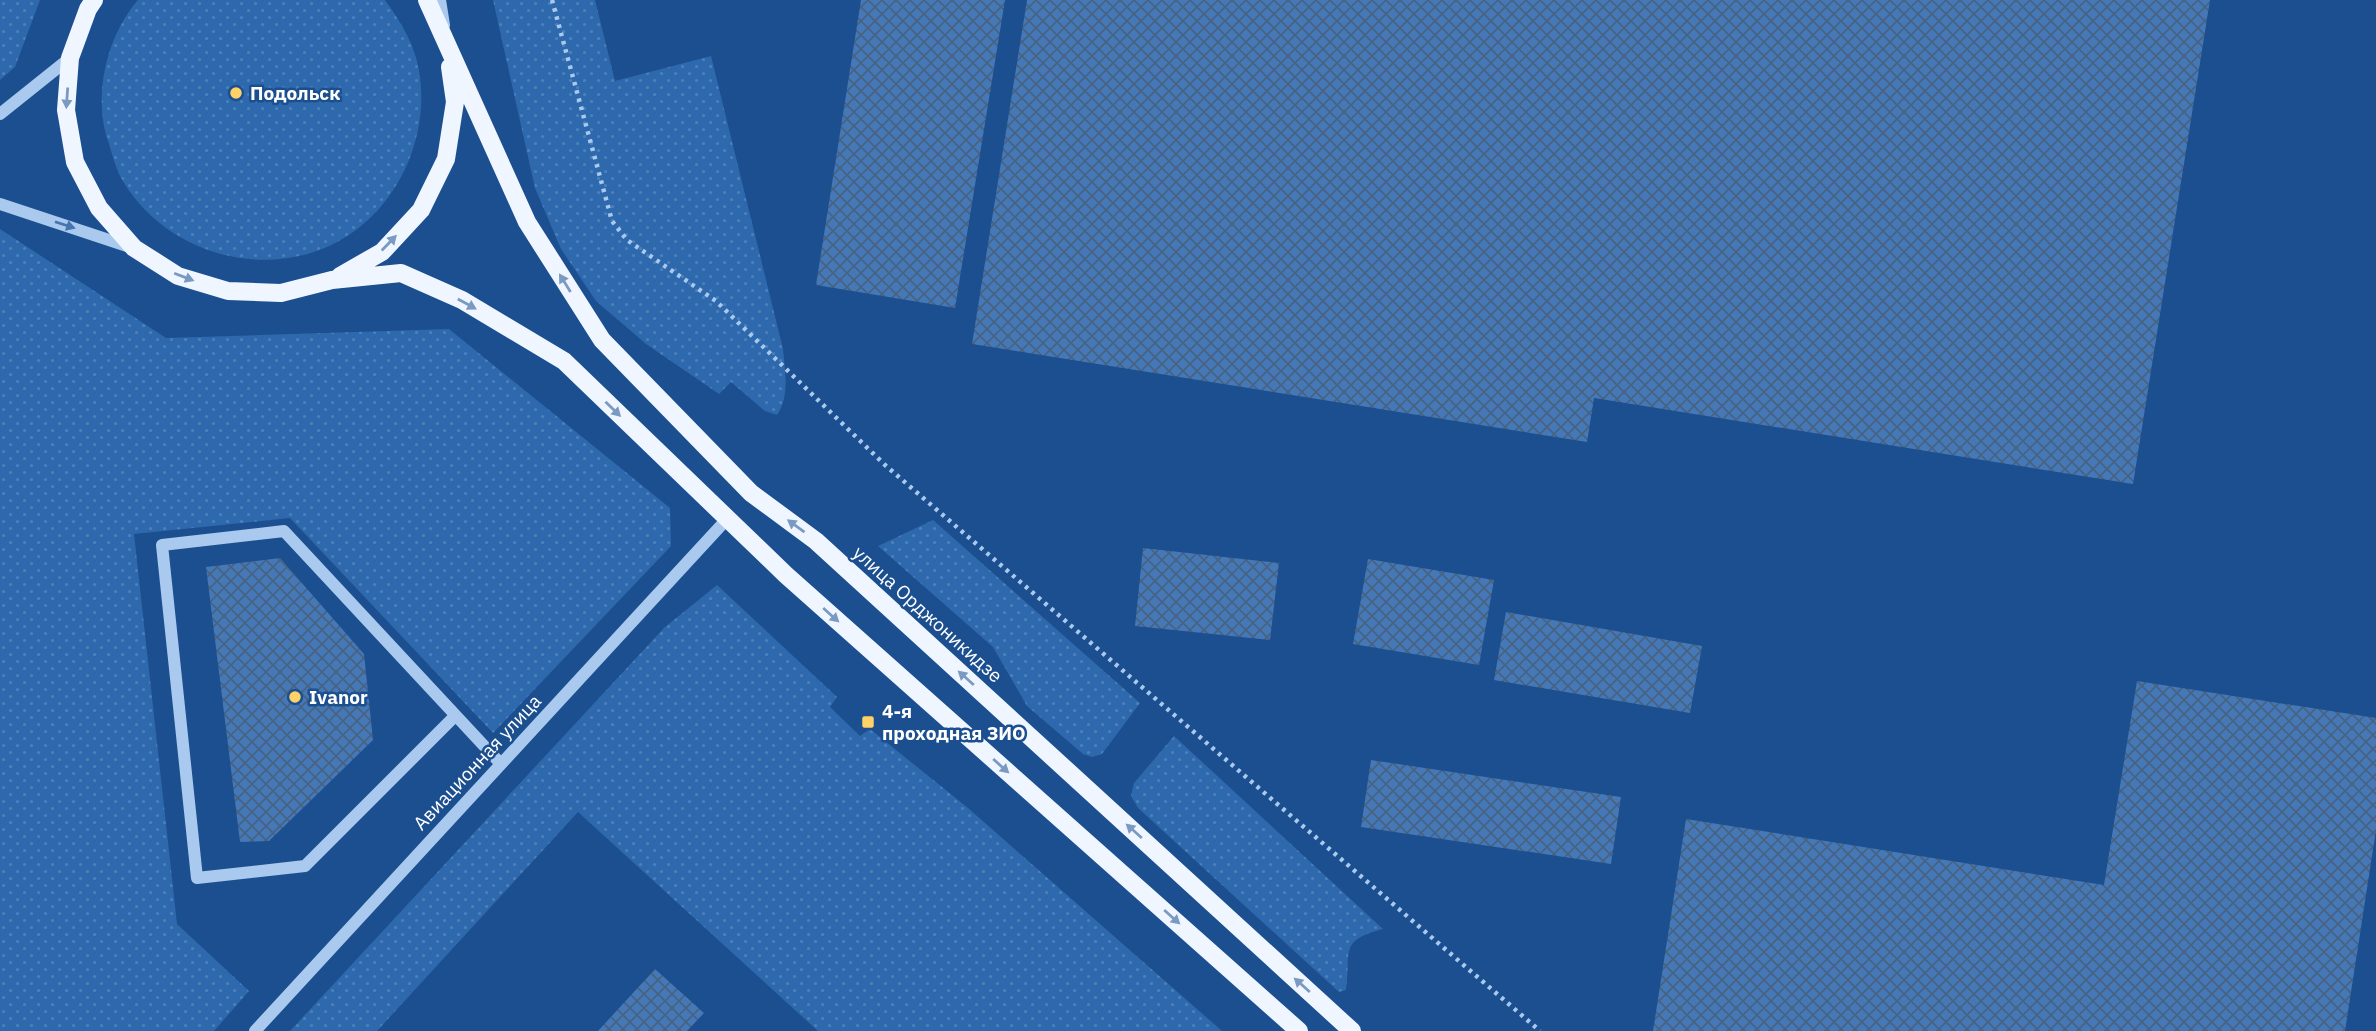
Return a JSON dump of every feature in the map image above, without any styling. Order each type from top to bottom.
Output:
[{"type":"main road","points":[[332,280],[382,252],[421,210],[446,159],[455,102],[447,46],[427,0]]},
{"type":"main road","points":[[90,3],[70,58],[66,110],[75,162],[99,208],[134,248],[178,276],[228,291],[281,293],[332,280],[401,274],[461,300],[564,361],[786,575],[1299,1031]]},
{"type":"main road","name":"улица Орджоникидзе","points":[[447,46],[527,222],[602,340],[751,493],[816,541],[1352,1031]]},
{"type":"street","points":[[440,0],[447,46]]},
{"type":"street","points":[[0,114],[70,58]]},
{"type":"street","points":[[0,204],[134,248]]},
{"type":"street","name":"Авиационная улица","points":[[255,1031],[727,519]]},
{"type":"street","points":[[455,716],[305,866],[197,878],[162,545],[284,531],[501,764]]},
{"type":"path","points":[[552,0],[612,221],[627,240],[716,301],[885,465],[1540,1031]]},
{"type":"shaded area","points":[[0,0],[40,0],[15,67],[0,80]]},
{"type":"shaded area","points":[[138,0],[385,0],[414,51],[421,99],[418,128],[411,155],[399,181],[383,204],[363,224],[340,240],[314,252],[258,260],[203,248],[154,219],[135,198],[119,174],[104,126],[102,107],[102,88],[110,50],[127,15]]},
{"type":"shaded area","points":[[493,0],[595,0],[615,81],[711,56],[783,349],[785,392],[777,415],[765,411],[731,382],[719,394],[646,344],[596,301],[561,249],[535,188]]},
{"type":"shaded area","points":[[0,229],[166,338],[449,329],[670,508],[671,546],[493,733],[290,518],[134,534],[177,924],[249,991],[214,1031],[0,1031]]},
{"type":"shaded area","points":[[933,520],[1140,703],[1102,754],[1092,757],[1083,754],[1027,706],[993,647],[878,546]]},
{"type":"shaded area","points":[[717,585],[837,697],[830,707],[860,736],[870,729],[968,808],[1222,1031],[818,1031],[578,812],[377,1031],[290,1031],[664,628]]},
{"type":"shaded area","points":[[1174,736],[1383,929],[1359,938],[1353,944],[1348,957],[1346,990],[1339,992],[1138,808],[1131,796],[1134,783]]},
{"type":"building","points":[[861,0],[1005,0],[955,308],[816,285]]},
{"type":"building","points":[[1027,0],[2210,0],[2133,484],[1594,398],[1587,442],[972,344]]},
{"type":"building","points":[[1143,548],[1279,563],[1270,640],[1135,626]]},
{"type":"building","name":"Ivanor","points":[[280,558],[364,654],[373,740],[269,841],[240,842],[206,567]]},
{"type":"building","points":[[1368,559],[1494,580],[1479,665],[1353,644]]},
{"type":"building","points":[[1506,612],[1702,646],[1690,713],[1494,680]]},
{"type":"building","points":[[2137,681],[2376,718],[2376,830],[2345,1031],[1653,1031],[1686,819],[2104,885]]},
{"type":"building","points":[[1371,760],[1621,797],[1611,864],[1361,827]]},
{"type":"building","points":[[655,969],[704,1013],[687,1031],[598,1031]]},
{"type":"place","name":"Подольск","points":[[236,93]]},
{"type":"place","name":"Ivanor","points":[[295,697]]},
{"type":"place","name":"4-я проходная ЗИО","points":[[868,722]]}]
